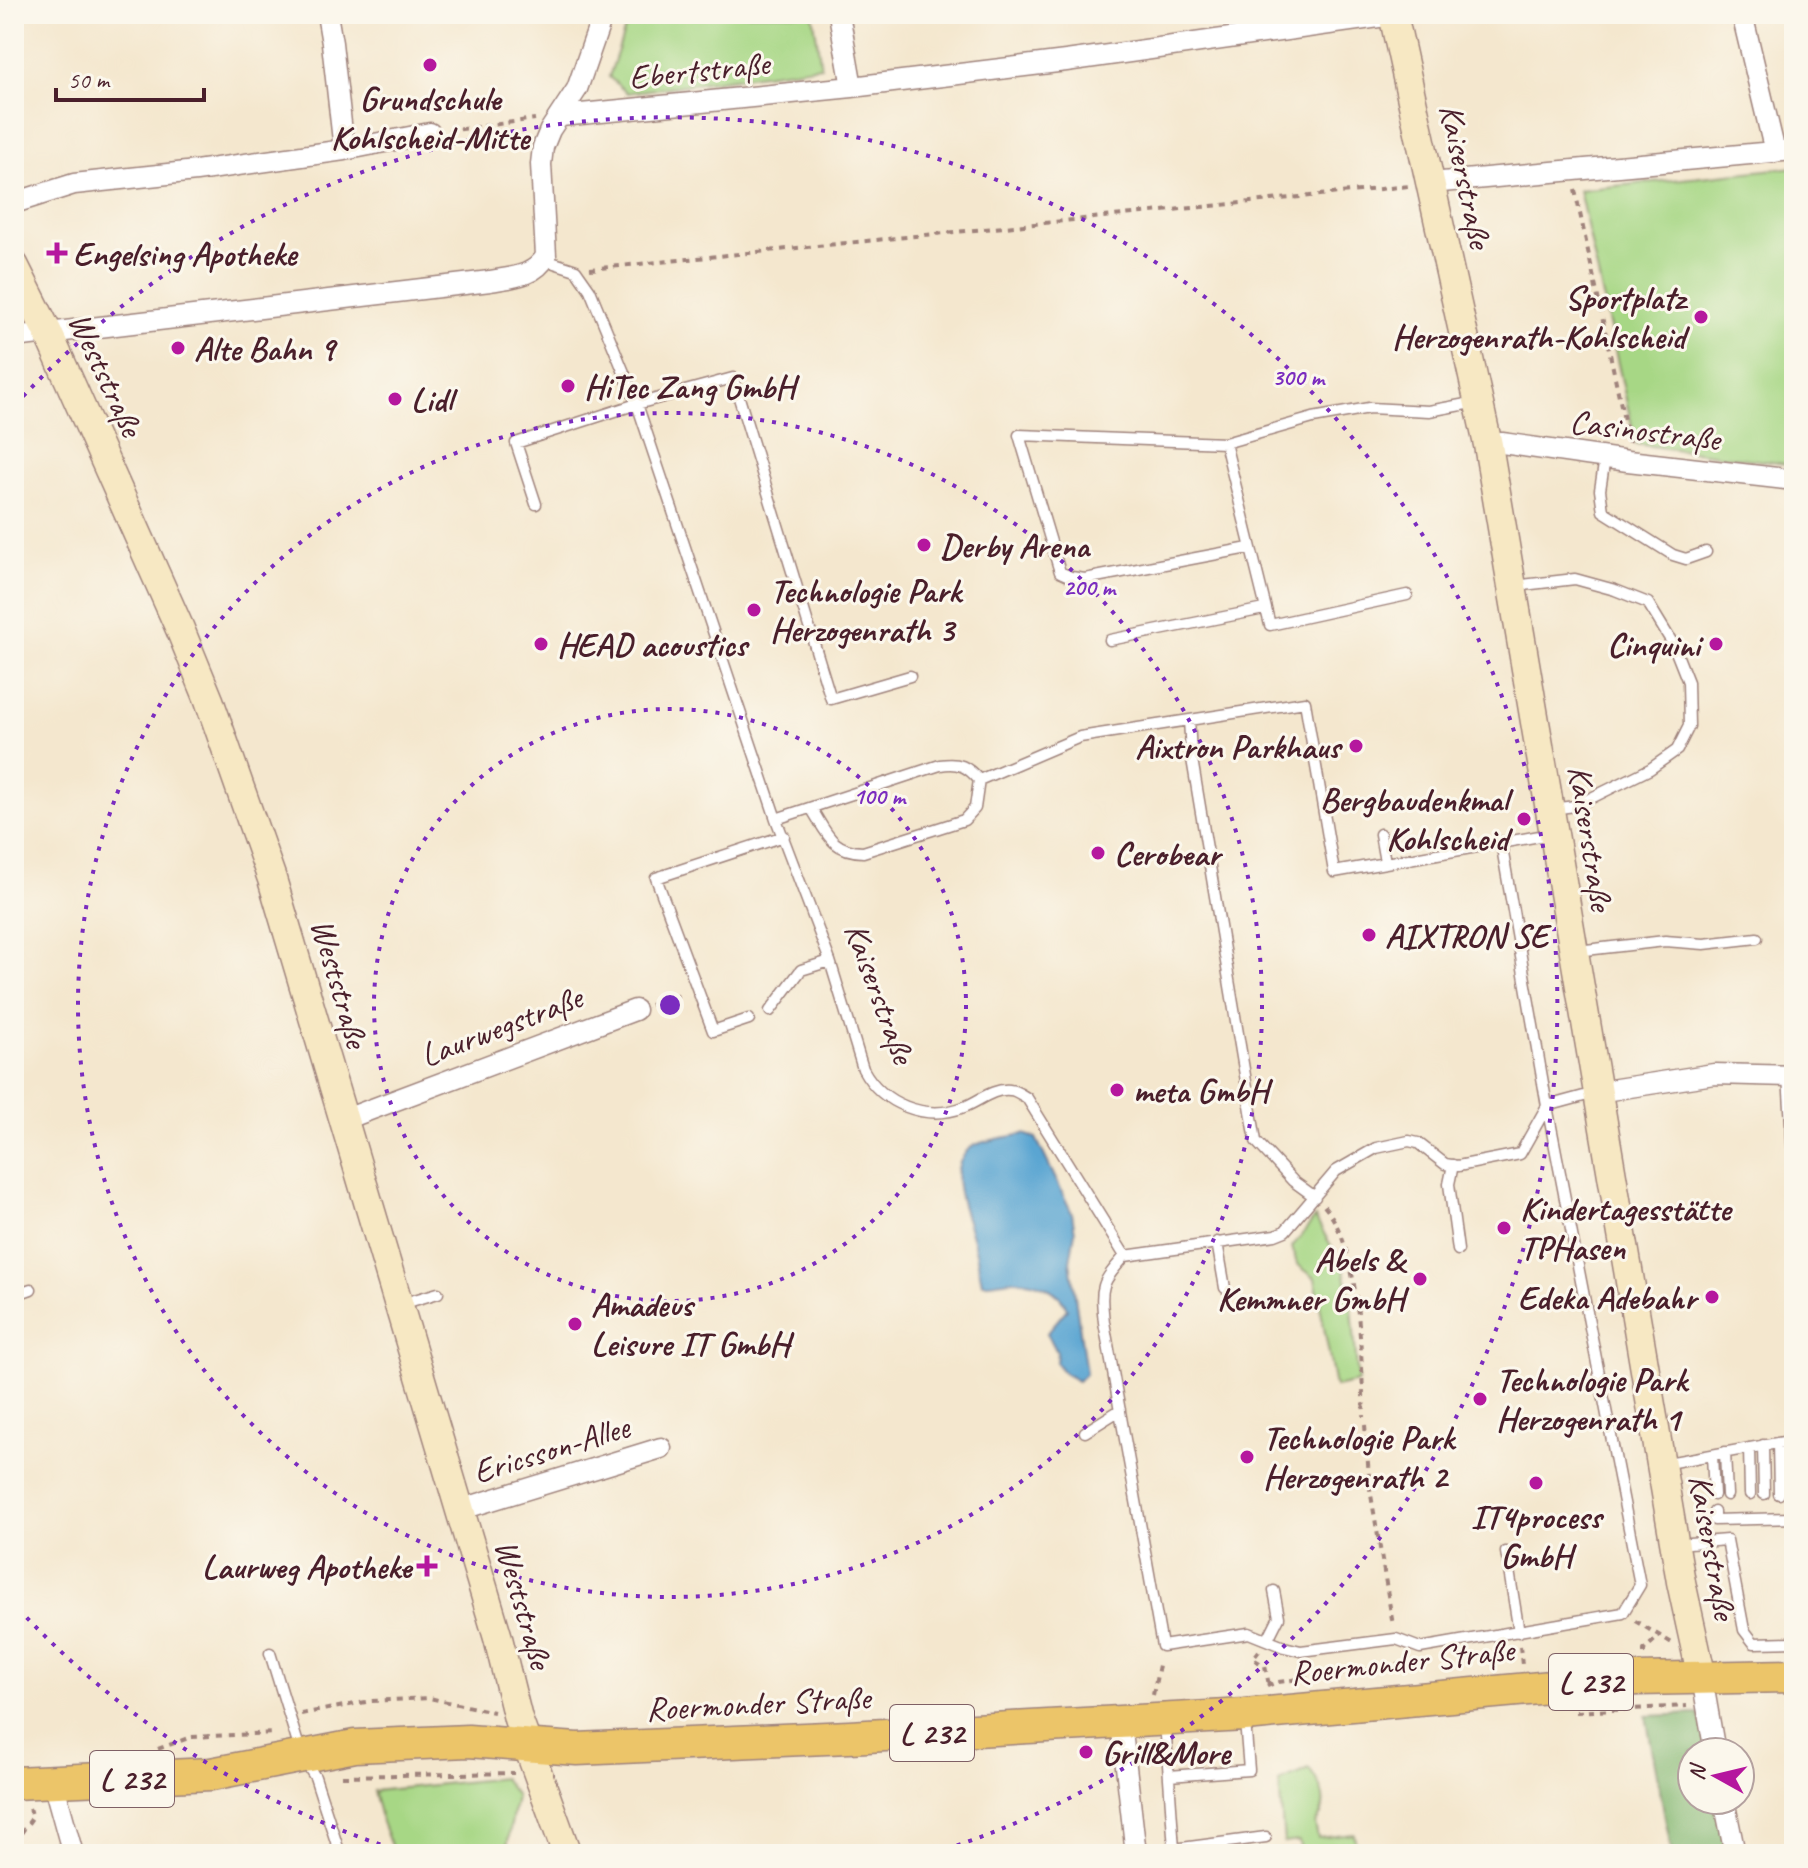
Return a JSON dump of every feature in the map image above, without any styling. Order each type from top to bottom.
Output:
[{"type":"main road","name":"Roermonder Straße","points":[[21,1794],[53,1782],[211,1774],[355,1746],[468,1741],[522,1732],[605,1748],[1145,1722],[1251,1702],[1637,1679],[1794,1676]]},
{"type":"street","points":[[327,14],[344,150]]},
{"type":"street","points":[[14,337],[409,291],[525,275],[539,268],[545,260],[542,155],[550,130],[577,89],[603,14]]},
{"type":"street","points":[[839,14],[852,87]]},
{"type":"street","name":"Ebertstraße","points":[[561,116],[852,87],[1066,61],[1393,14]]},
{"type":"street","name":"Kaiserstraße","points":[[1393,14],[1488,445],[1661,1464],[1702,1678]]},
{"type":"street","points":[[1431,183],[1784,151],[1742,14]]},
{"type":"street","points":[[14,203],[74,184],[344,150],[430,133]]},
{"type":"street","name":"Weststraße","points":[[14,265],[135,523],[209,700],[272,879],[498,1638],[522,1732],[567,1854]]},
{"type":"street","name":"Casinostraße","points":[[1488,445],[1502,443],[1794,480]]},
{"type":"street","name":"Laurwegstraße","points":[[343,1120],[635,1010]]},
{"type":"street","points":[[1597,1092],[1714,1074],[1791,1076]]},
{"type":"street","name":"Ericsson-Allee","points":[[459,1510],[661,1448]]},
{"type":"street","points":[[1702,1678],[1712,1736]]},
{"type":"street","points":[[1136,1854],[1145,1722]]},
{"type":"street","points":[[53,1782],[73,1854]]},
{"type":"street","points":[[1727,1816],[1735,1854]]},
{"type":"lane","points":[[545,260],[576,270],[590,290],[637,404],[776,819],[955,762],[969,768],[979,780],[975,808],[964,820],[863,852],[848,851],[835,845],[811,808]]},
{"type":"lane","points":[[536,504],[516,443],[637,404],[733,378],[831,699],[910,676]]},
{"type":"lane","points":[[1249,548],[1085,579],[1060,572],[1019,435],[1225,443],[1313,418],[1369,408],[1429,411],[1479,401]]},
{"type":"lane","points":[[1225,443],[1270,625],[1407,595]]},
{"type":"lane","points":[[1605,458],[1600,490],[1603,511],[1673,555],[1686,559],[1706,552]]},
{"type":"lane","points":[[979,780],[1080,737],[1305,702],[1334,872],[1501,842],[1551,821],[1650,769],[1677,750],[1689,726],[1691,703],[1688,682],[1673,644],[1648,603],[1575,579],[1514,586]]},
{"type":"lane","points":[[1110,640],[1264,609]]},
{"type":"lane","points":[[1189,720],[1191,753],[1256,1141],[1293,1181],[1315,1197]]},
{"type":"lane","name":"Kaiserstraße","points":[[776,819],[830,961],[863,1069],[872,1085],[886,1098],[912,1109],[936,1114],[964,1107],[988,1094],[1010,1090],[1027,1098],[1125,1256]]},
{"type":"lane","points":[[1380,834],[1385,862]]},
{"type":"lane","points":[[749,1019],[713,1031],[656,878],[784,836]]},
{"type":"lane","points":[[1501,842],[1547,1106],[1640,1585],[1623,1613],[1420,1648],[1396,1639],[1301,1651],[1249,1633],[1162,1646],[1104,1322],[1101,1293],[1104,1281],[1125,1256],[1285,1231],[1336,1171],[1376,1148],[1409,1141],[1418,1143],[1445,1164],[1458,1166],[1520,1154],[1547,1106],[1597,1092]]},
{"type":"lane","points":[[1573,952],[1665,941],[1704,944],[1757,938]]},
{"type":"lane","points":[[770,1011],[801,970],[830,961]]},
{"type":"lane","points":[[1791,1076],[1794,1173]]},
{"type":"lane","points":[[1453,1165],[1449,1184],[1458,1250]]},
{"type":"lane","points":[[1217,1242],[1225,1288]]},
{"type":"lane","points":[[14,1295],[31,1289]]},
{"type":"lane","points":[[399,1305],[438,1293]]},
{"type":"lane","points":[[1085,1432],[1120,1410]]},
{"type":"lane","points":[[1661,1464],[1794,1440]]},
{"type":"lane","points":[[1778,1443],[1779,1494]]},
{"type":"lane","points":[[1763,1445],[1764,1494]]},
{"type":"lane","points":[[1749,1448],[1750,1494]]},
{"type":"lane","points":[[1725,1452],[1727,1495]]},
{"type":"lane","points":[[1712,1455],[1714,1495]]},
{"type":"lane","points":[[1714,1512],[1714,1520],[1727,1516],[1765,1515],[1794,1518]]},
{"type":"lane","points":[[1675,1544],[1727,1540],[1744,1630],[1754,1643],[1794,1642]]},
{"type":"lane","points":[[1506,1552],[1519,1632]]},
{"type":"lane","points":[[1268,1639],[1279,1617],[1274,1591]]},
{"type":"lane","points":[[270,1653],[302,1757],[315,1777],[340,1854]]},
{"type":"lane","points":[[1169,1776],[1249,1770],[1251,1702]]},
{"type":"lane","points":[[1145,1722],[1169,1776],[1174,1849],[1266,1837]]},
{"type":"path","points":[[430,133],[561,116]]},
{"type":"path","points":[[1571,170],[1630,441],[1628,461]]},
{"type":"path","points":[[576,270],[1431,183]]},
{"type":"path","points":[[635,1010],[697,989]]},
{"type":"path","points":[[1315,1197],[1329,1212],[1342,1240],[1357,1302],[1364,1417]]},
{"type":"path","points":[[1365,1425],[1370,1489],[1396,1639]]},
{"type":"path","points":[[1623,1613],[1666,1641]]},
{"type":"path","points":[[1519,1632],[1525,1688]]},
{"type":"path","points":[[1268,1639],[1253,1659],[1265,1666],[1269,1685]]},
{"type":"path","points":[[1145,1722],[1162,1646]]},
{"type":"path","points":[[1251,1702],[1269,1685],[1396,1666],[1407,1661],[1420,1648]]},
{"type":"path","points":[[147,1753],[191,1737],[280,1733],[289,1716],[371,1701],[429,1698],[522,1732]]},
{"type":"path","points":[[14,1843],[32,1818],[21,1794]]},
{"type":"green space","points":[[630,14],[813,14],[821,66],[627,93],[609,77]]},
{"type":"green space","name":"Sportplatz Herzogenrath-Kohlscheid","points":[[1794,167],[1794,465],[1636,444],[1579,190]]},
{"type":"green space","points":[[1315,1218],[1343,1266],[1352,1307],[1358,1382],[1335,1387],[1315,1278],[1297,1264],[1292,1247]]},
{"type":"green space","points":[[1699,1714],[1704,1736],[1676,1736],[1676,1816],[1719,1816],[1727,1854],[1672,1854],[1646,1716]]},
{"type":"green space","points":[[1309,1769],[1323,1796],[1320,1817],[1315,1824],[1318,1838],[1354,1834],[1357,1854],[1301,1854],[1299,1841],[1284,1843],[1279,1782]]},
{"type":"green space","points":[[503,1778],[516,1796],[506,1853],[394,1854],[374,1791]]},
{"type":"water","points":[[1024,1134],[1036,1138],[1072,1213],[1075,1232],[1070,1261],[1086,1373],[1078,1381],[1065,1374],[1056,1363],[1057,1352],[1047,1333],[1067,1309],[1064,1302],[1053,1291],[1030,1282],[982,1283],[959,1193],[958,1169],[969,1149],[987,1141]]},
{"type":"place","name":"Grundschule Kohlscheid-Mitte","points":[[430,65]]},
{"type":"place","name":"Engelsing Apotheke","points":[[57,253]]},
{"type":"place","name":"Sportplatz Herzogenrath-Kohlscheid","points":[[1701,317]]},
{"type":"place","name":"Alte Bahn 9","points":[[178,348]]},
{"type":"place","name":"HiTec Zang GmbH","points":[[568,386]]},
{"type":"place","name":"Lidl","points":[[395,399]]},
{"type":"place","name":"Derby Arena","points":[[924,545]]},
{"type":"place","name":"Technologie Park Herzogenrath 3","points":[[754,610]]},
{"type":"place","name":"HEAD acoustics","points":[[541,644]]},
{"type":"place","name":"Cinquini","points":[[1716,644]]},
{"type":"place","name":"Aixtron Parkhaus","points":[[1356,746]]},
{"type":"place","name":"Bergbaudenkmal Kohlscheid","points":[[1524,819]]},
{"type":"place","name":"Cerobear","points":[[1098,853]]},
{"type":"place","name":"AIXTRON SE","points":[[1369,935]]},
{"type":"place","name":"meta GmbH","points":[[1117,1090]]},
{"type":"place","name":"Kindertagesstätte TPHasen","points":[[1504,1228]]},
{"type":"place","name":"Abels & Kemmner GmbH","points":[[1420,1279]]},
{"type":"place","name":"Edeka Adebahr","points":[[1712,1297]]},
{"type":"place","name":"Amadeus Leisure IT GmbH","points":[[575,1324]]},
{"type":"place","name":"Technologie Park Herzogenrath 1","points":[[1480,1399]]},
{"type":"place","name":"Technologie Park Herzogenrath 2","points":[[1247,1457]]},
{"type":"place","name":"IT4process GmbH","points":[[1536,1483]]},
{"type":"place","name":"Laurweg Apotheke","points":[[427,1566]]},
{"type":"place","name":"Grill&More","points":[[1086,1752]]}]
